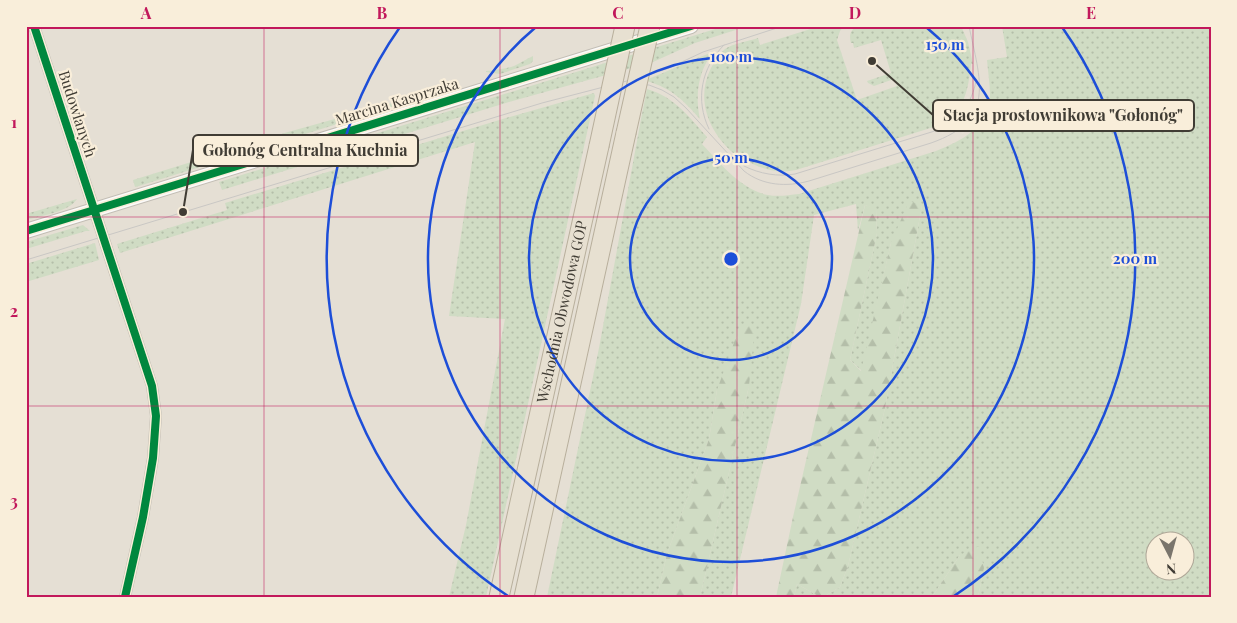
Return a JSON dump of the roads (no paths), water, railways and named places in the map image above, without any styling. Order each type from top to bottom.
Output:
[{"type":"highway","name":"Wschodnia Obwodowa GOP","points":[[499,597],[625,26]]},
{"type":"highway","name":"Wschodnia Obwodowa GOP","points":[[524,597],[650,26]]},
{"type":"street","name":"Budowlanych","points":[[34,26],[152,386],[156,416],[153,458],[143,517],[125,597]]},
{"type":"street","name":"Marcina Kasprzaka","points":[[26,231],[691,26]]},
{"type":"tram line","points":[[26,260],[542,103],[646,76],[669,68],[703,52],[783,26]]},
{"type":"tram line","points":[[631,84],[649,85],[674,97],[744,171],[751,176],[775,184],[801,183],[931,143],[952,134],[966,123],[975,110],[979,96],[977,64],[969,26]]},
{"type":"tram line","points":[[709,129],[702,107],[703,85],[705,74],[710,64],[724,45]]},
{"type":"tram line","points":[[744,166],[769,174],[795,174],[938,130],[952,122],[968,104],[976,81]]},
{"type":"place","name":"Stacja prostownikowa \"Gołonóg\"","points":[[872,61]]},
{"type":"place","name":"Gołonóg Centralna Kuchnia","points":[[183,212]]}]
